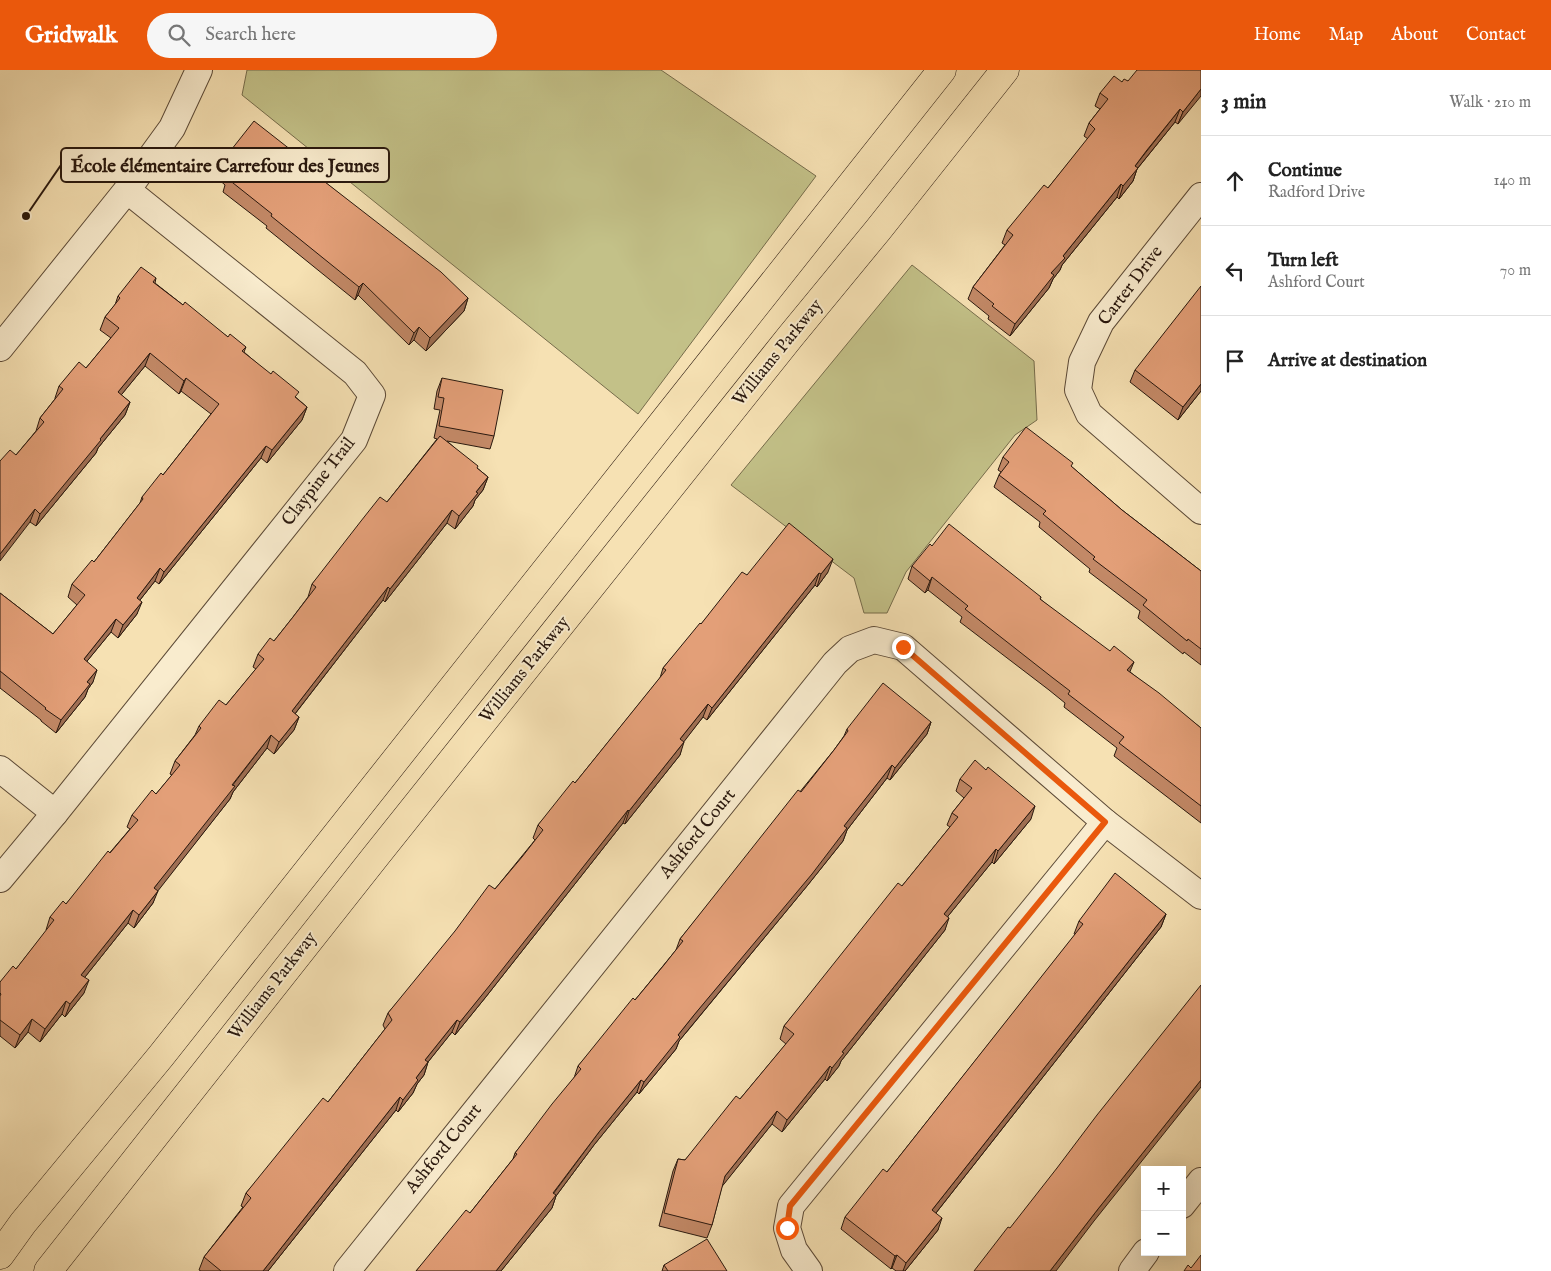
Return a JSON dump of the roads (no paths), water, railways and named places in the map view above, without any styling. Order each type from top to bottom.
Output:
[{"type":"main road","points":[[0,1255],[23,1224],[173,1041],[942,70]]},
{"type":"main road","name":"Williams Parkway","points":[[48,1271],[375,857],[1005,70]]},
{"type":"street","points":[[0,348],[127,190],[172,128],[200,70]]},
{"type":"street","name":"Claypine Trail","points":[[0,879],[354,440],[372,396],[355,374],[127,190]]},
{"type":"street","name":"Carter Drive","points":[[1201,196],[1101,322],[1082,362],[1078,390],[1089,414],[1201,511]]},
{"type":"street","name":"Ashford Court","points":[[347,1271],[835,663],[850,649],[874,640],[903,647],[1105,822],[1201,896]]},
{"type":"street","points":[[0,769],[55,813]]},
{"type":"street","points":[[809,1271],[794,1250],[787,1228],[790,1206],[1105,822]]},
{"type":"street","points":[[1186,1200],[1201,1181]]},
{"type":"street","points":[[1132,1271],[1143,1256]]},
{"type":"place","name":"École élémentaire Carrefour des Jeunes","points":[[26,216]]}]
